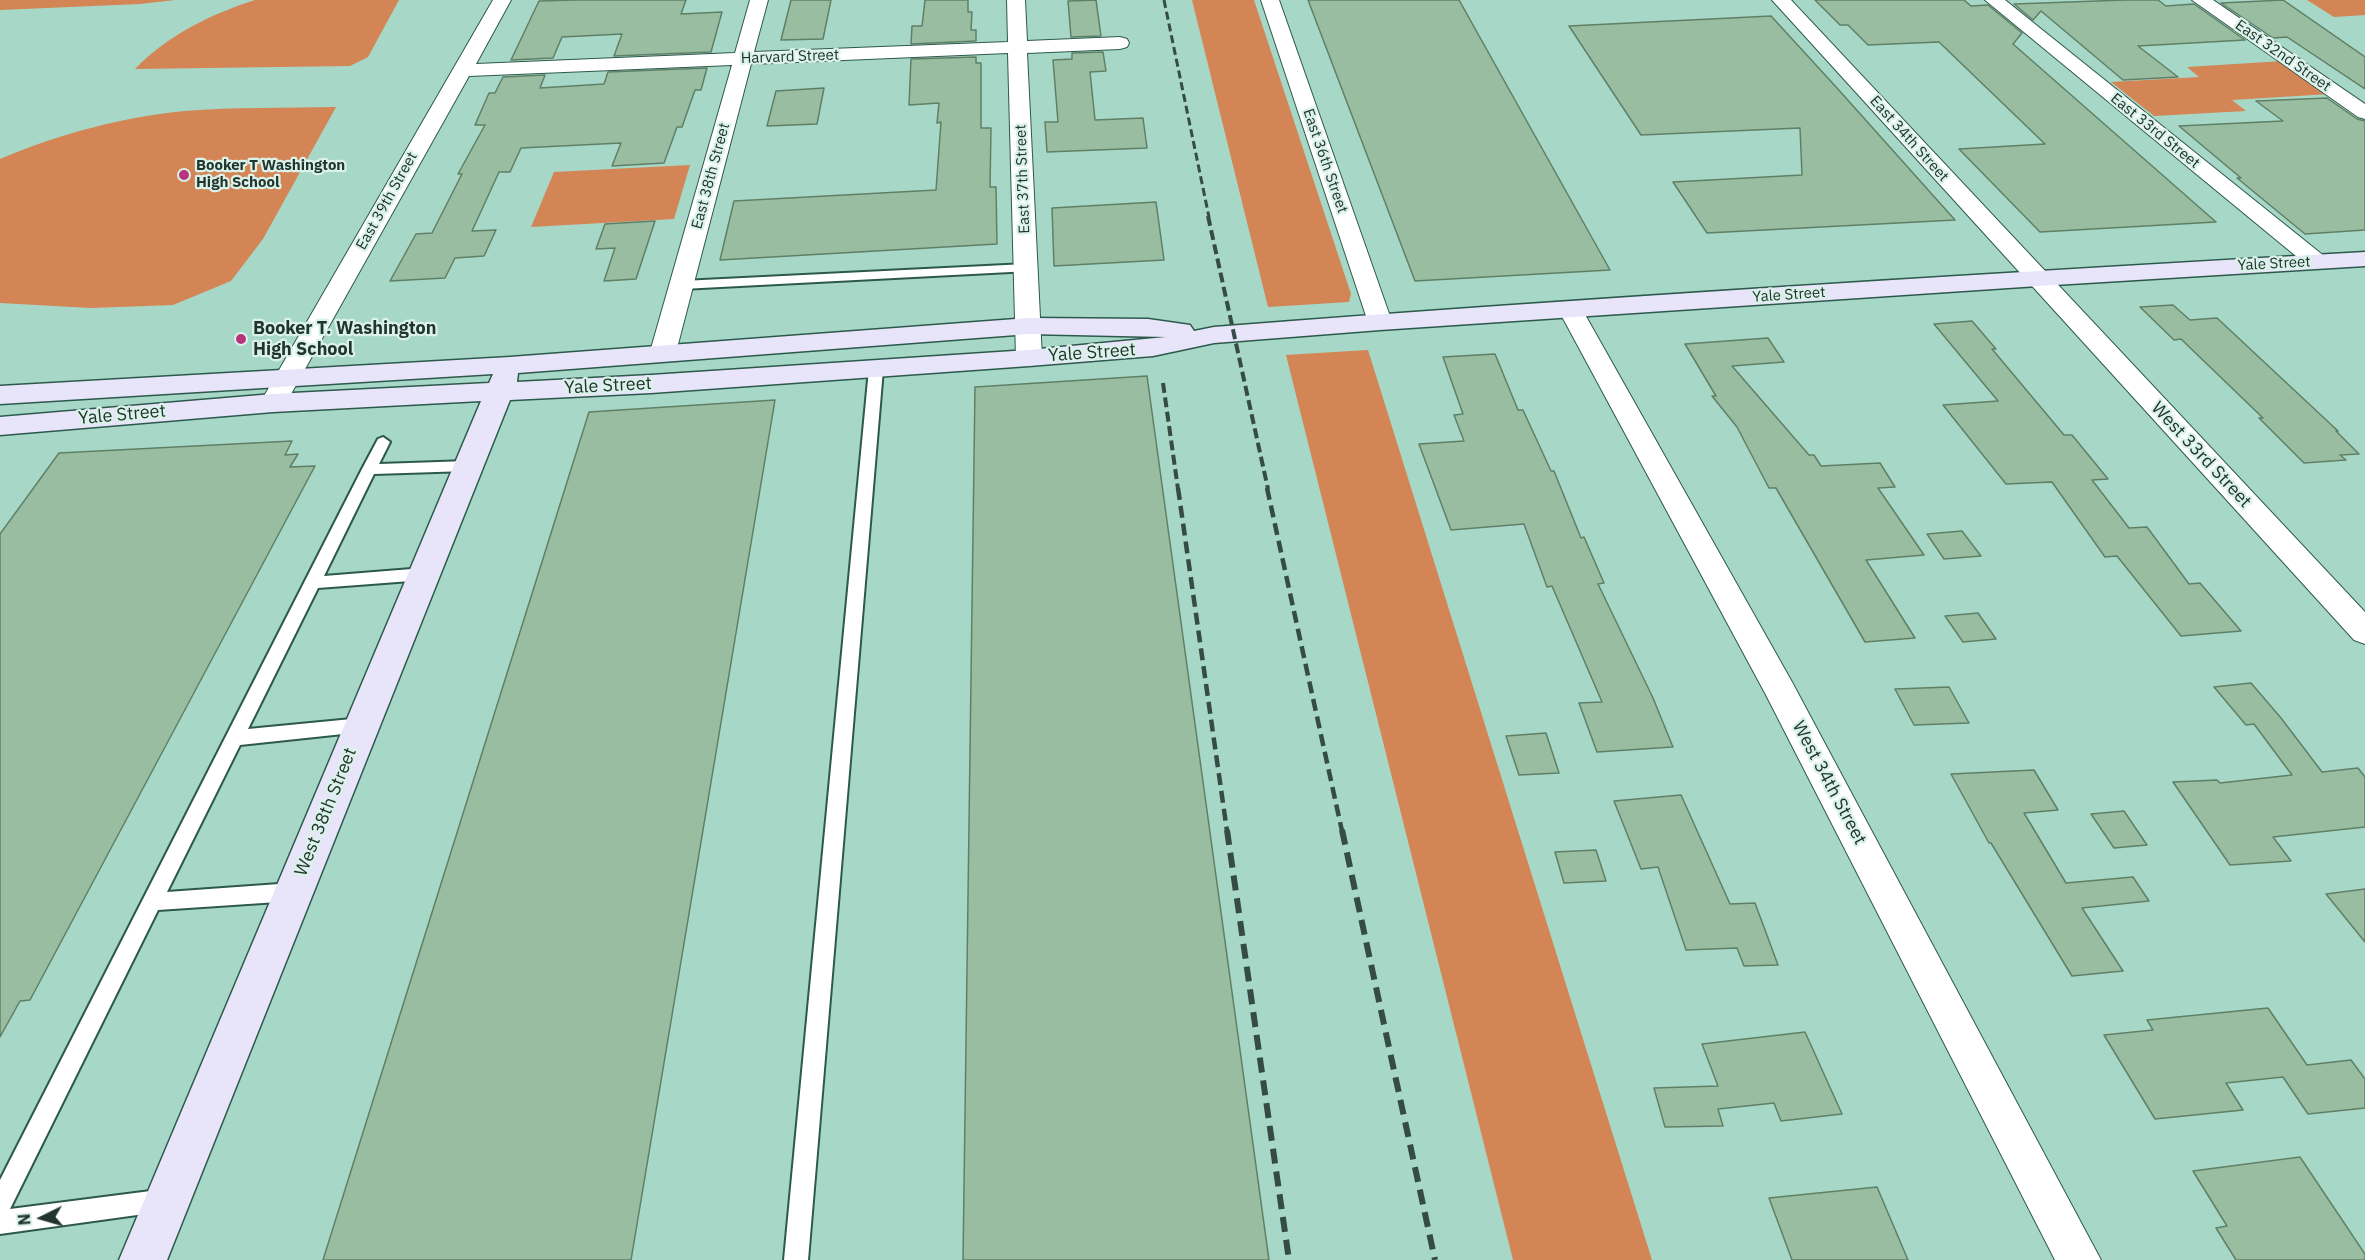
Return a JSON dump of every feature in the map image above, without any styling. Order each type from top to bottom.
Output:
[{"type":"main road","name":"Yale Street","points":[[0,394],[287,378],[504,378],[876,369],[1153,348],[1214,335],[1380,322],[2038,278],[2365,259]]},
{"type":"main road","name":"Yale Street","points":[[2,427],[273,403],[504,378],[663,352],[1029,326],[1148,327],[1214,335]]},
{"type":"main road","points":[[876,369],[881,337]]},
{"type":"main road","name":"West 38th Street","points":[[143,1260],[504,378]]},
{"type":"street","name":"East 39th Street","points":[[273,403],[502,0]]},
{"type":"street","name":"East 38th Street","points":[[663,352],[759,0]]},
{"type":"street","name":"East 37th Street","points":[[1016,0],[1029,358]]},
{"type":"street","name":"East 36th Street","points":[[1270,0],[1380,322]]},
{"type":"street","name":"East 34th Street","points":[[1781,0],[2038,278]]},
{"type":"street","name":"East 33rd Street","points":[[1994,0],[2316,261]]},
{"type":"street","name":"East 32nd Street","points":[[2201,0],[2365,112]]},
{"type":"street","name":"Harvard Street","points":[[461,70],[1119,43]]},
{"type":"street","name":"West 33rd Street","points":[[2038,278],[2365,632]]},
{"type":"street","name":"West 34th Street","points":[[1571,311],[1780,691],[2079,1260]]},
{"type":"lane","points":[[682,285],[1026,268]]},
{"type":"lane","points":[[796,1260],[876,369]]},
{"type":"lane","points":[[0,1204],[383,442]]},
{"type":"lane","points":[[369,469],[468,466]]},
{"type":"lane","points":[[312,583],[424,574]]},
{"type":"lane","points":[[234,738],[362,725]]},
{"type":"lane","points":[[152,902],[293,892]]},
{"type":"lane","points":[[0,1222],[168,1199]]},
{"type":"shaded area","points":[[0,0],[175,0],[140,4],[0,10]]},
{"type":"shaded area","points":[[255,0],[399,0],[368,57],[350,66],[135,69],[161,46],[191,27]]},
{"type":"shaded area","points":[[1192,0],[1254,0],[1351,294],[1349,302],[1268,307]]},
{"type":"shaded area","points":[[2307,0],[2365,0],[2365,15],[2334,17]]},
{"type":"shaded area","points":[[2283,61],[2330,94],[2232,100],[2246,111],[2154,116],[2111,82],[2199,77],[2187,67]]},
{"type":"shaded area","points":[[336,107],[263,239],[231,281],[173,305],[91,308],[0,303],[0,159],[91,128],[161,114],[223,109]]},
{"type":"shaded area","points":[[690,165],[674,219],[531,227],[554,172]]},
{"type":"shaded area","points":[[1368,350],[1652,1260],[1513,1260],[1286,355]]},
{"type":"building","points":[[686,0],[681,14],[722,12],[711,52],[614,56],[622,34],[562,37],[553,58],[511,60],[539,1]]},
{"type":"building","points":[[791,0],[831,0],[823,39],[781,40]]},
{"type":"building","points":[[925,0],[968,0],[968,12],[972,12],[971,30],[976,30],[976,41],[911,44],[912,26],[922,26]]},
{"type":"building","points":[[1096,0],[1101,36],[1071,37],[1068,1]]},
{"type":"building","points":[[1308,0],[1459,0],[1610,270],[1415,281]]},
{"type":"building","points":[[1815,0],[1964,0],[1971,6],[1988,5],[2022,33],[2013,44],[2216,222],[2040,232],[1959,149],[2045,144],[1939,42],[1868,45],[1848,25],[1840,25]]},
{"type":"building","points":[[2158,0],[2166,6],[2194,4],[2245,40],[2138,46],[2178,77],[2123,80],[2041,11],[2033,20],[2014,4]]},
{"type":"building","points":[[2283,0],[2365,57],[2365,89],[2287,37],[2273,38],[2221,3]]},
{"type":"building","points":[[1771,16],[1955,220],[1707,233],[1673,182],[1802,175],[1800,128],[1641,135],[1569,26]]},
{"type":"building","points":[[1103,52],[1106,71],[1090,72],[1095,120],[1143,118],[1147,148],[1047,152],[1045,122],[1058,122],[1053,60],[1072,59],[1072,53]]},
{"type":"building","points":[[976,57],[976,63],[981,63],[981,128],[991,128],[990,187],[996,187],[997,244],[720,260],[734,201],[936,190],[941,122],[937,123],[939,103],[909,105],[911,59]]},
{"type":"building","points":[[707,68],[701,90],[695,90],[682,127],[677,127],[664,163],[612,166],[621,143],[521,148],[510,172],[499,172],[472,231],[496,230],[484,256],[455,258],[445,278],[390,281],[416,234],[432,233],[462,174],[458,174],[485,125],[475,125],[489,93],[495,93],[503,77],[545,75],[540,88],[604,84],[608,72]]},
{"type":"building","points":[[824,88],[817,124],[767,126],[776,91]]},
{"type":"building","points":[[2327,98],[2357,119],[2365,121],[2365,230],[2305,234],[2179,126],[2283,121],[2256,101]]},
{"type":"building","points":[[1156,202],[1164,260],[1054,266],[1052,208]]},
{"type":"building","points":[[655,221],[636,279],[604,281],[615,248],[596,249],[605,224]]},
{"type":"building","points":[[2173,305],[2190,320],[2217,318],[2338,431],[2336,431],[2359,454],[2340,455],[2346,460],[2304,463],[2259,418],[2263,418],[2181,339],[2174,340],[2140,307]]},
{"type":"building","points":[[1972,321],[1996,349],[1992,349],[2064,435],[2072,435],[2108,479],[2092,480],[2129,528],[2147,527],[2189,584],[2200,583],[2241,631],[2181,636],[2117,556],[2105,557],[2052,482],[2006,484],[1943,405],[1998,401],[1934,324]]},
{"type":"building","points":[[1768,338],[1784,362],[1732,366],[1809,455],[1814,455],[1821,466],[1880,463],[1895,487],[1878,488],[1924,555],[1866,560],[1915,638],[1865,642],[1776,488],[1769,488],[1737,427],[1712,396],[1716,396],[1685,344]]},
{"type":"building","points":[[1495,354],[1518,410],[1523,410],[1551,471],[1554,471],[1581,538],[1584,537],[1604,583],[1598,584],[1653,698],[1673,747],[1597,752],[1579,703],[1602,702],[1552,586],[1547,587],[1524,524],[1451,530],[1419,444],[1464,441],[1454,415],[1463,414],[1443,357]]},
{"type":"building","points":[[1147,376],[1269,1260],[963,1260],[975,387]]},
{"type":"building","points":[[775,400],[631,1260],[323,1260],[589,412]]},
{"type":"building","points":[[292,441],[285,455],[298,454],[290,467],[315,466],[30,1000],[20,1001],[0,1037],[0,534],[59,453]]},
{"type":"building","points":[[1962,531],[1981,556],[1944,559],[1927,534]]},
{"type":"building","points":[[1978,613],[1996,639],[1963,642],[1945,616]]},
{"type":"building","points":[[2251,683],[2322,772],[2358,768],[2365,777],[2365,827],[2273,837],[2291,861],[2230,865],[2173,782],[2217,780],[2220,783],[2292,775],[2254,724],[2246,725],[2214,687]]},
{"type":"building","points":[[1949,687],[1969,723],[1914,725],[1895,689]]},
{"type":"building","points":[[1546,733],[1559,773],[1519,775],[1506,736]]},
{"type":"building","points":[[2034,770],[2058,810],[2024,813],[2066,883],[2133,877],[2149,901],[2082,908],[2123,971],[2072,976],[1989,843],[1951,774]]},
{"type":"building","points":[[1681,795],[1730,904],[1755,903],[1778,965],[1744,966],[1737,948],[1686,950],[1658,867],[1641,869],[1614,801]]},
{"type":"building","points":[[2124,811],[2147,845],[2114,848],[2091,814]]},
{"type":"building","points":[[1596,850],[1606,881],[1564,883],[1555,852]]},
{"type":"building","points":[[2365,889],[2365,942],[2326,894]]},
{"type":"building","points":[[2268,1008],[2307,1065],[2351,1060],[2365,1079],[2365,1108],[2308,1114],[2283,1077],[2226,1083],[2243,1110],[2155,1119],[2104,1035],[2153,1030],[2147,1020]]},
{"type":"building","points":[[1805,1032],[1842,1114],[1781,1121],[1774,1103],[1718,1109],[1723,1126],[1665,1127],[1654,1088],[1718,1086],[1702,1044]]},
{"type":"building","points":[[2300,1157],[2365,1254],[2365,1260],[2236,1260],[2216,1228],[2227,1226],[2193,1171]]},
{"type":"building","points":[[1877,1187],[1908,1260],[1792,1260],[1769,1198]]},
{"type":"railway","points":[[1164,0],[1209,217]]},
{"type":"railway","points":[[1208,216],[1268,489]]},
{"type":"railway","points":[[1163,383],[1178,489]]},
{"type":"railway","points":[[1178,488],[1227,831]]},
{"type":"railway","points":[[1267,488],[1342,831]]},
{"type":"railway","points":[[1227,830],[1289,1260]]},
{"type":"railway","points":[[1342,830],[1435,1260]]},
{"type":"place","name":"Booker T Washington High School","points":[[184,175]]},
{"type":"place","name":"Booker T. Washington High School","points":[[241,339]]}]
